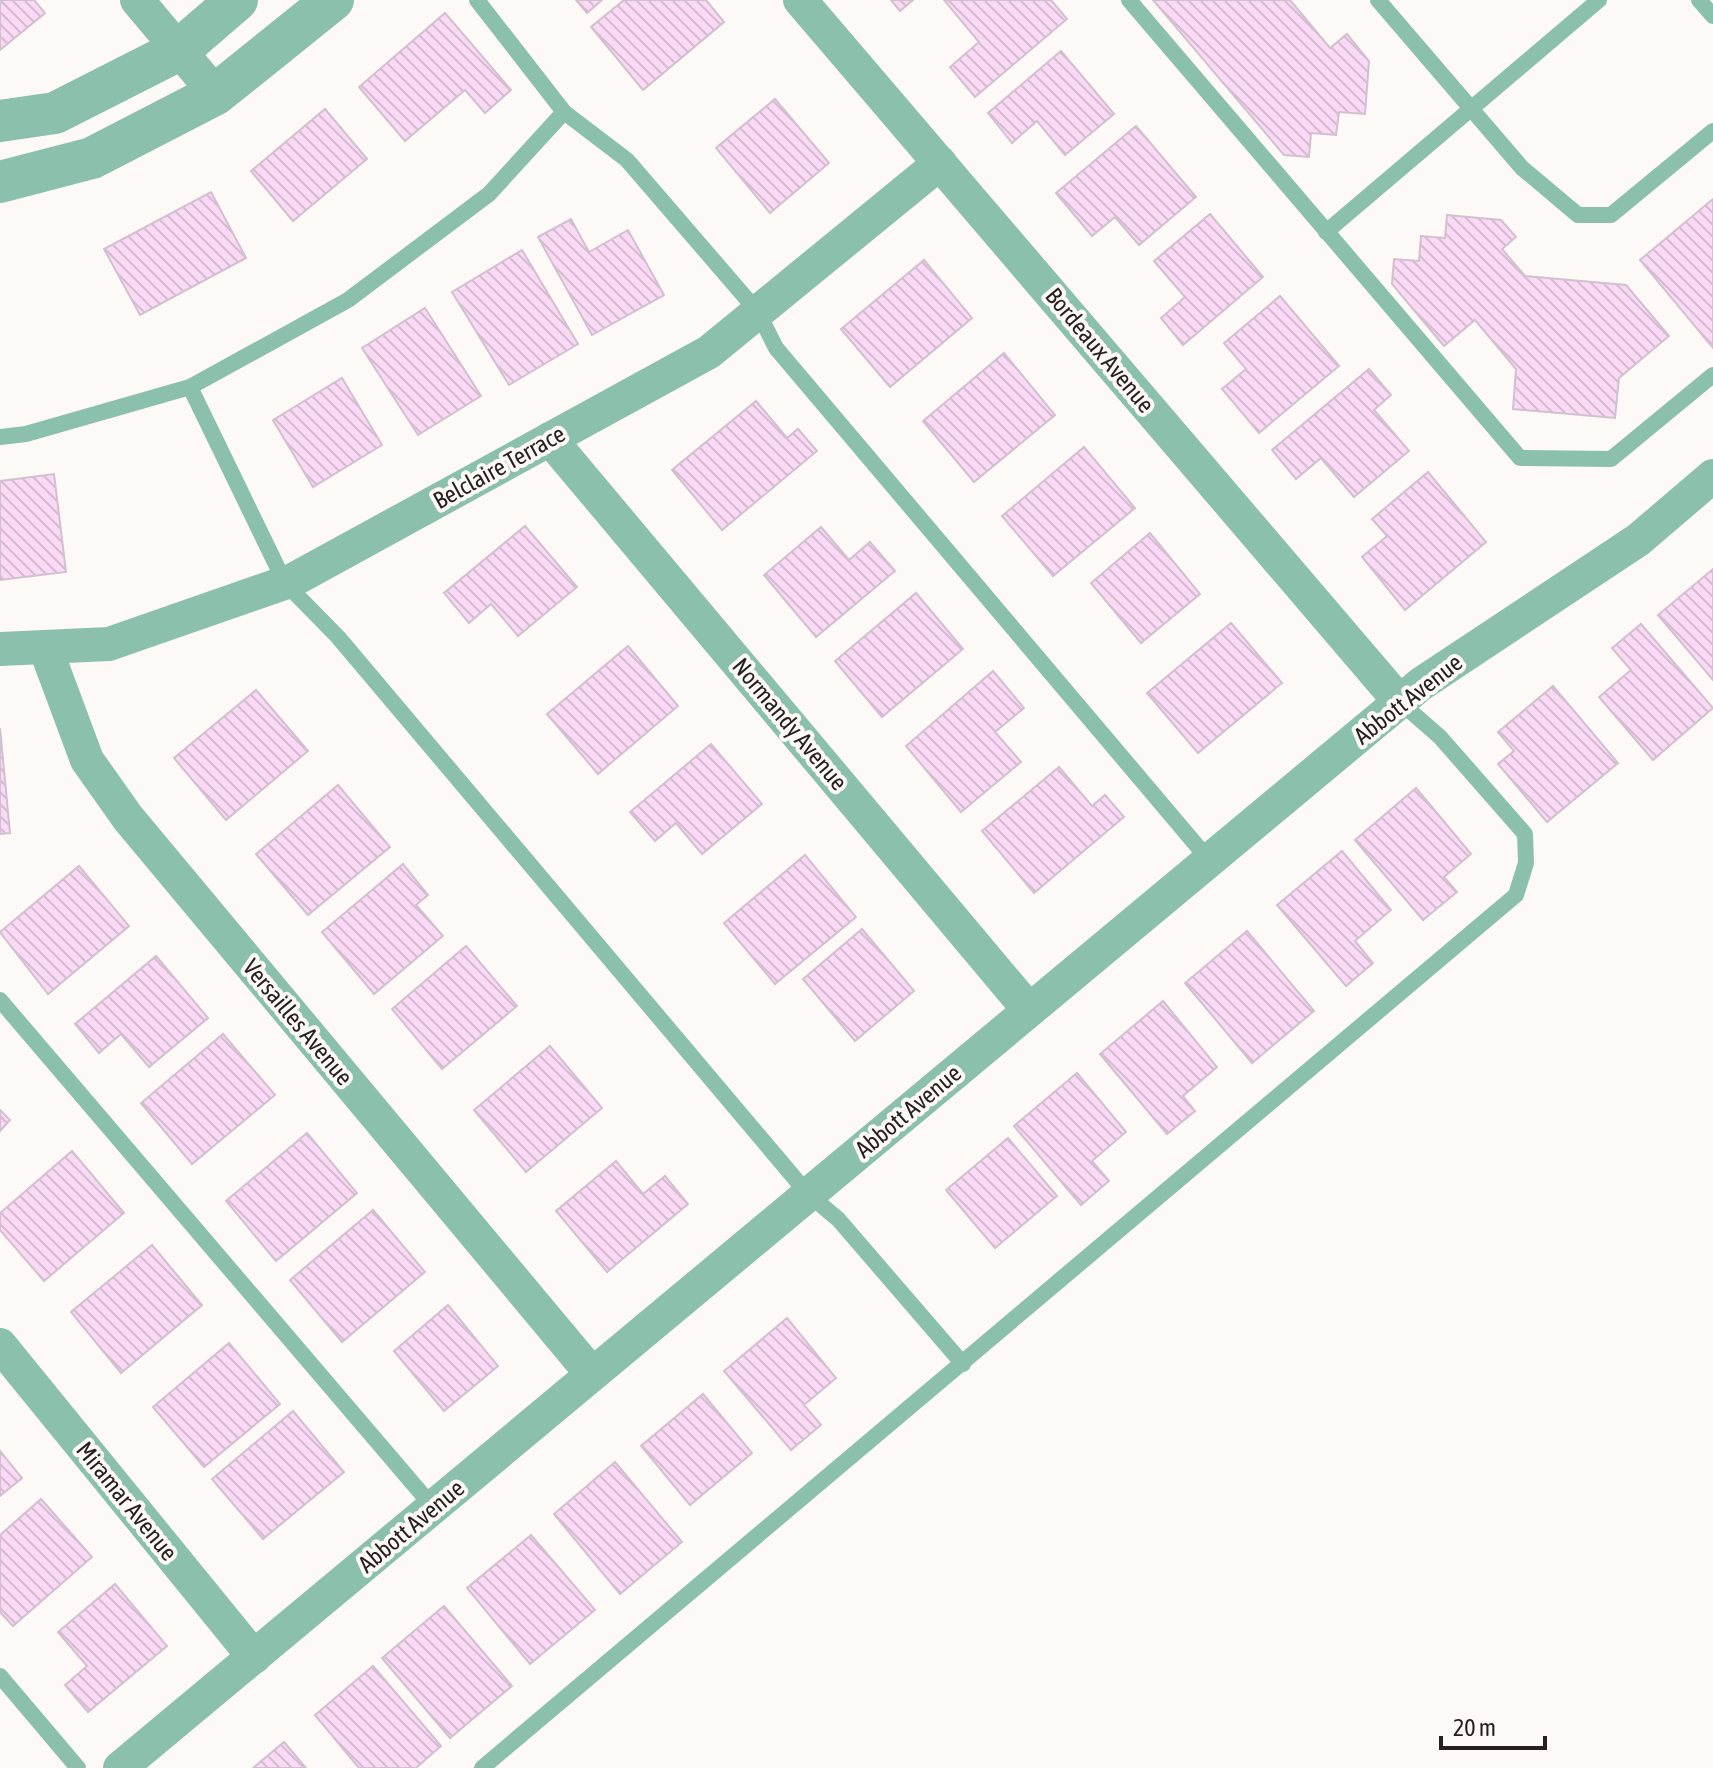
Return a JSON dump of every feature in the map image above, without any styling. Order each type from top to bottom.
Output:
[{"type":"street","points":[[137,0],[216,94]]},
{"type":"street","points":[[0,121],[55,113],[179,50],[237,0]]},
{"type":"street","points":[[0,182],[92,158],[216,94],[333,0]]},
{"type":"street","name":"Bordeaux Avenue","points":[[800,0],[1400,702]]},
{"type":"street","name":"Belclaire Terrace","points":[[0,649],[109,644],[285,583],[709,352],[940,163]]},
{"type":"street","name":"Normandy Avenue","points":[[550,439],[1029,1010]]},
{"type":"street","name":"Abbott Avenue","points":[[120,1768],[1400,702],[1638,540],[1713,476]]},
{"type":"street","name":"Versailles Avenue","points":[[45,647],[87,760],[128,818],[592,1374]]},
{"type":"street","name":"Miramar Avenue","points":[[0,1345],[254,1657]]},
{"type":"lane","points":[[477,0],[564,112],[627,160],[758,312],[785,360],[1209,860]]},
{"type":"lane","points":[[1129,0],[1520,458],[1611,459],[1713,375]]},
{"type":"lane","points":[[1378,0],[1469,110],[1522,168],[1578,215],[1611,215],[1713,131]]},
{"type":"lane","points":[[1326,232],[1599,0]]},
{"type":"lane","points":[[1699,0],[1713,16]]},
{"type":"lane","points":[[0,437],[26,434],[190,387],[348,300],[489,194],[564,112]]},
{"type":"lane","points":[[190,387],[285,583],[338,637],[808,1194],[838,1219],[963,1364]]},
{"type":"lane","points":[[482,1768],[1516,895],[1526,863],[1525,834],[1440,737],[1400,702]]},
{"type":"lane","points":[[0,1000],[433,1507]]},
{"type":"lane","points":[[0,1676],[78,1768]]},
{"type":"building","points":[[0,0],[34,0],[45,13],[0,50]]},
{"type":"building","points":[[576,0],[602,0],[587,13]]},
{"type":"building","points":[[624,0],[706,0],[724,22],[643,90],[591,27]]},
{"type":"building","points":[[891,0],[913,0],[900,11]]},
{"type":"building","points":[[944,0],[1051,0],[1067,19],[975,97],[950,67],[979,42]]},
{"type":"building","points":[[1153,0],[1290,0],[1330,48],[1347,34],[1369,61],[1365,114],[1339,112],[1336,135],[1311,133],[1309,157],[1284,155]]},
{"type":"building","points":[[445,13],[511,90],[485,113],[465,90],[405,141],[359,87]]},
{"type":"building","points":[[1061,51],[1114,114],[1065,155],[1037,121],[1012,143],[988,113]]},
{"type":"building","points":[[775,99],[829,163],[770,213],[716,148]]},
{"type":"building","points":[[325,109],[367,159],[293,221],[251,171]]},
{"type":"building","points":[[1136,126],[1196,197],[1139,245],[1115,217],[1092,236],[1056,193]]},
{"type":"building","points":[[211,192],[246,258],[140,315],[104,249]]},
{"type":"building","points":[[1713,199],[1713,348],[1640,260]]},
{"type":"building","points":[[1210,214],[1263,277],[1183,345],[1161,318],[1185,297],[1154,261]]},
{"type":"building","points":[[1447,215],[1501,220],[1516,237],[1502,249],[1525,276],[1626,285],[1669,336],[1619,378],[1615,418],[1513,409],[1516,369],[1475,320],[1444,346],[1392,284],[1394,259],[1419,261],[1421,236],[1445,238]]},
{"type":"building","points":[[571,219],[589,252],[628,230],[664,295],[592,335],[538,237]]},
{"type":"building","points":[[522,250],[578,344],[509,385],[452,292]]},
{"type":"building","points":[[924,260],[972,318],[890,387],[841,329]]},
{"type":"building","points":[[1280,296],[1339,366],[1259,433],[1222,389],[1246,369],[1224,343]]},
{"type":"building","points":[[425,308],[481,396],[418,435],[362,348]]},
{"type":"building","points":[[1004,353],[1055,415],[974,482],[923,421]]},
{"type":"building","points":[[1369,369],[1391,395],[1374,410],[1409,451],[1354,497],[1321,458],[1296,479],[1272,450]]},
{"type":"building","points":[[342,378],[382,445],[313,487],[273,420]]},
{"type":"building","points":[[756,401],[787,438],[798,429],[817,451],[722,530],[672,470]]},
{"type":"building","points":[[1084,447],[1135,508],[1053,576],[1002,516]]},
{"type":"building","points":[[1428,472],[1486,542],[1405,610],[1362,557],[1387,536],[1372,519]]},
{"type":"building","points":[[54,474],[66,572],[0,580],[0,481]]},
{"type":"building","points":[[525,526],[577,587],[518,636],[491,604],[469,623],[444,593]]},
{"type":"building","points":[[821,527],[849,560],[870,542],[895,571],[816,637],[764,575]]},
{"type":"building","points":[[1150,533],[1200,594],[1141,643],[1091,583]]},
{"type":"building","points":[[1713,569],[1713,680],[1658,615]]},
{"type":"building","points":[[916,593],[963,649],[882,717],[835,661]]},
{"type":"building","points":[[1231,623],[1282,683],[1198,753],[1147,693]]},
{"type":"building","points":[[1641,624],[1713,708],[1653,760],[1599,697],[1631,670],[1612,648]]},
{"type":"building","points":[[628,646],[678,706],[598,774],[547,714]]},
{"type":"building","points":[[993,671],[1024,708],[995,732],[1021,762],[961,812],[906,746]]},
{"type":"building","points":[[1553,686],[1618,763],[1547,822],[1498,764],[1514,751],[1498,732]]},
{"type":"building","points":[[256,690],[308,751],[226,820],[174,758]]},
{"type":"building","points":[[0,728],[10,833],[0,834]]},
{"type":"building","points":[[711,744],[762,804],[702,854],[676,823],[655,841],[630,812]]},
{"type":"building","points":[[1059,767],[1092,806],[1105,795],[1124,817],[1034,893],[982,831]]},
{"type":"building","points":[[338,785],[390,847],[308,915],[256,854]]},
{"type":"building","points":[[1416,788],[1471,854],[1444,877],[1457,892],[1423,920],[1355,840]]},
{"type":"building","points":[[1342,851],[1391,910],[1355,941],[1373,963],[1346,986],[1277,905]]},
{"type":"building","points":[[805,855],[856,917],[775,984],[724,923]]},
{"type":"building","points":[[403,864],[428,895],[416,905],[443,936],[374,994],[322,932]]},
{"type":"building","points":[[79,866],[129,926],[48,994],[0,932]]},
{"type":"building","points":[[862,929],[914,991],[855,1041],[803,979]]},
{"type":"building","points":[[1247,931],[1314,1011],[1252,1063],[1185,983]]},
{"type":"building","points":[[466,946],[517,1006],[442,1069],[392,1009]]},
{"type":"building","points":[[156,956],[208,1018],[149,1067],[121,1034],[99,1053],[75,1024]]},
{"type":"building","points":[[1163,1001],[1217,1067],[1183,1096],[1195,1111],[1167,1134],[1100,1054]]},
{"type":"building","points":[[223,1034],[275,1095],[192,1164],[141,1103]]},
{"type":"building","points":[[550,1046],[602,1108],[526,1172],[474,1110]]},
{"type":"building","points":[[1077,1073],[1126,1132],[1092,1161],[1109,1181],[1081,1205],[1014,1126]]},
{"type":"building","points":[[0,1110],[10,1120],[0,1131]]},
{"type":"building","points":[[307,1133],[357,1193],[276,1261],[226,1201]]},
{"type":"building","points":[[1008,1138],[1057,1196],[995,1248],[946,1190]]},
{"type":"building","points":[[72,1151],[124,1213],[44,1281],[0,1230],[0,1213]]},
{"type":"building","points":[[616,1161],[643,1194],[665,1176],[688,1204],[607,1272],[556,1211]]},
{"type":"building","points":[[373,1210],[425,1272],[342,1342],[290,1280]]},
{"type":"building","points":[[152,1245],[202,1305],[121,1373],[71,1312]]},
{"type":"building","points":[[448,1305],[498,1366],[444,1411],[394,1351]]},
{"type":"building","points":[[787,1318],[836,1378],[804,1405],[821,1425],[791,1450],[724,1371]]},
{"type":"building","points":[[229,1343],[280,1404],[204,1467],[153,1407]]},
{"type":"building","points":[[703,1394],[752,1453],[690,1505],[641,1446]]},
{"type":"building","points":[[293,1411],[344,1472],[263,1539],[212,1479]]},
{"type":"building","points":[[0,1451],[22,1478],[0,1496]]},
{"type":"building","points":[[615,1462],[682,1542],[620,1594],[554,1514]]},
{"type":"building","points":[[41,1499],[92,1557],[13,1626],[0,1612],[0,1535]]},
{"type":"building","points":[[531,1535],[595,1610],[530,1664],[467,1588]]},
{"type":"building","points":[[115,1584],[167,1646],[88,1712],[65,1685],[87,1666],[58,1632]]},
{"type":"building","points":[[444,1606],[512,1686],[450,1738],[382,1658]]},
{"type":"building","points":[[373,1666],[441,1746],[416,1768],[359,1768],[315,1715]]},
{"type":"building","points":[[284,1742],[306,1768],[253,1768]]}]
